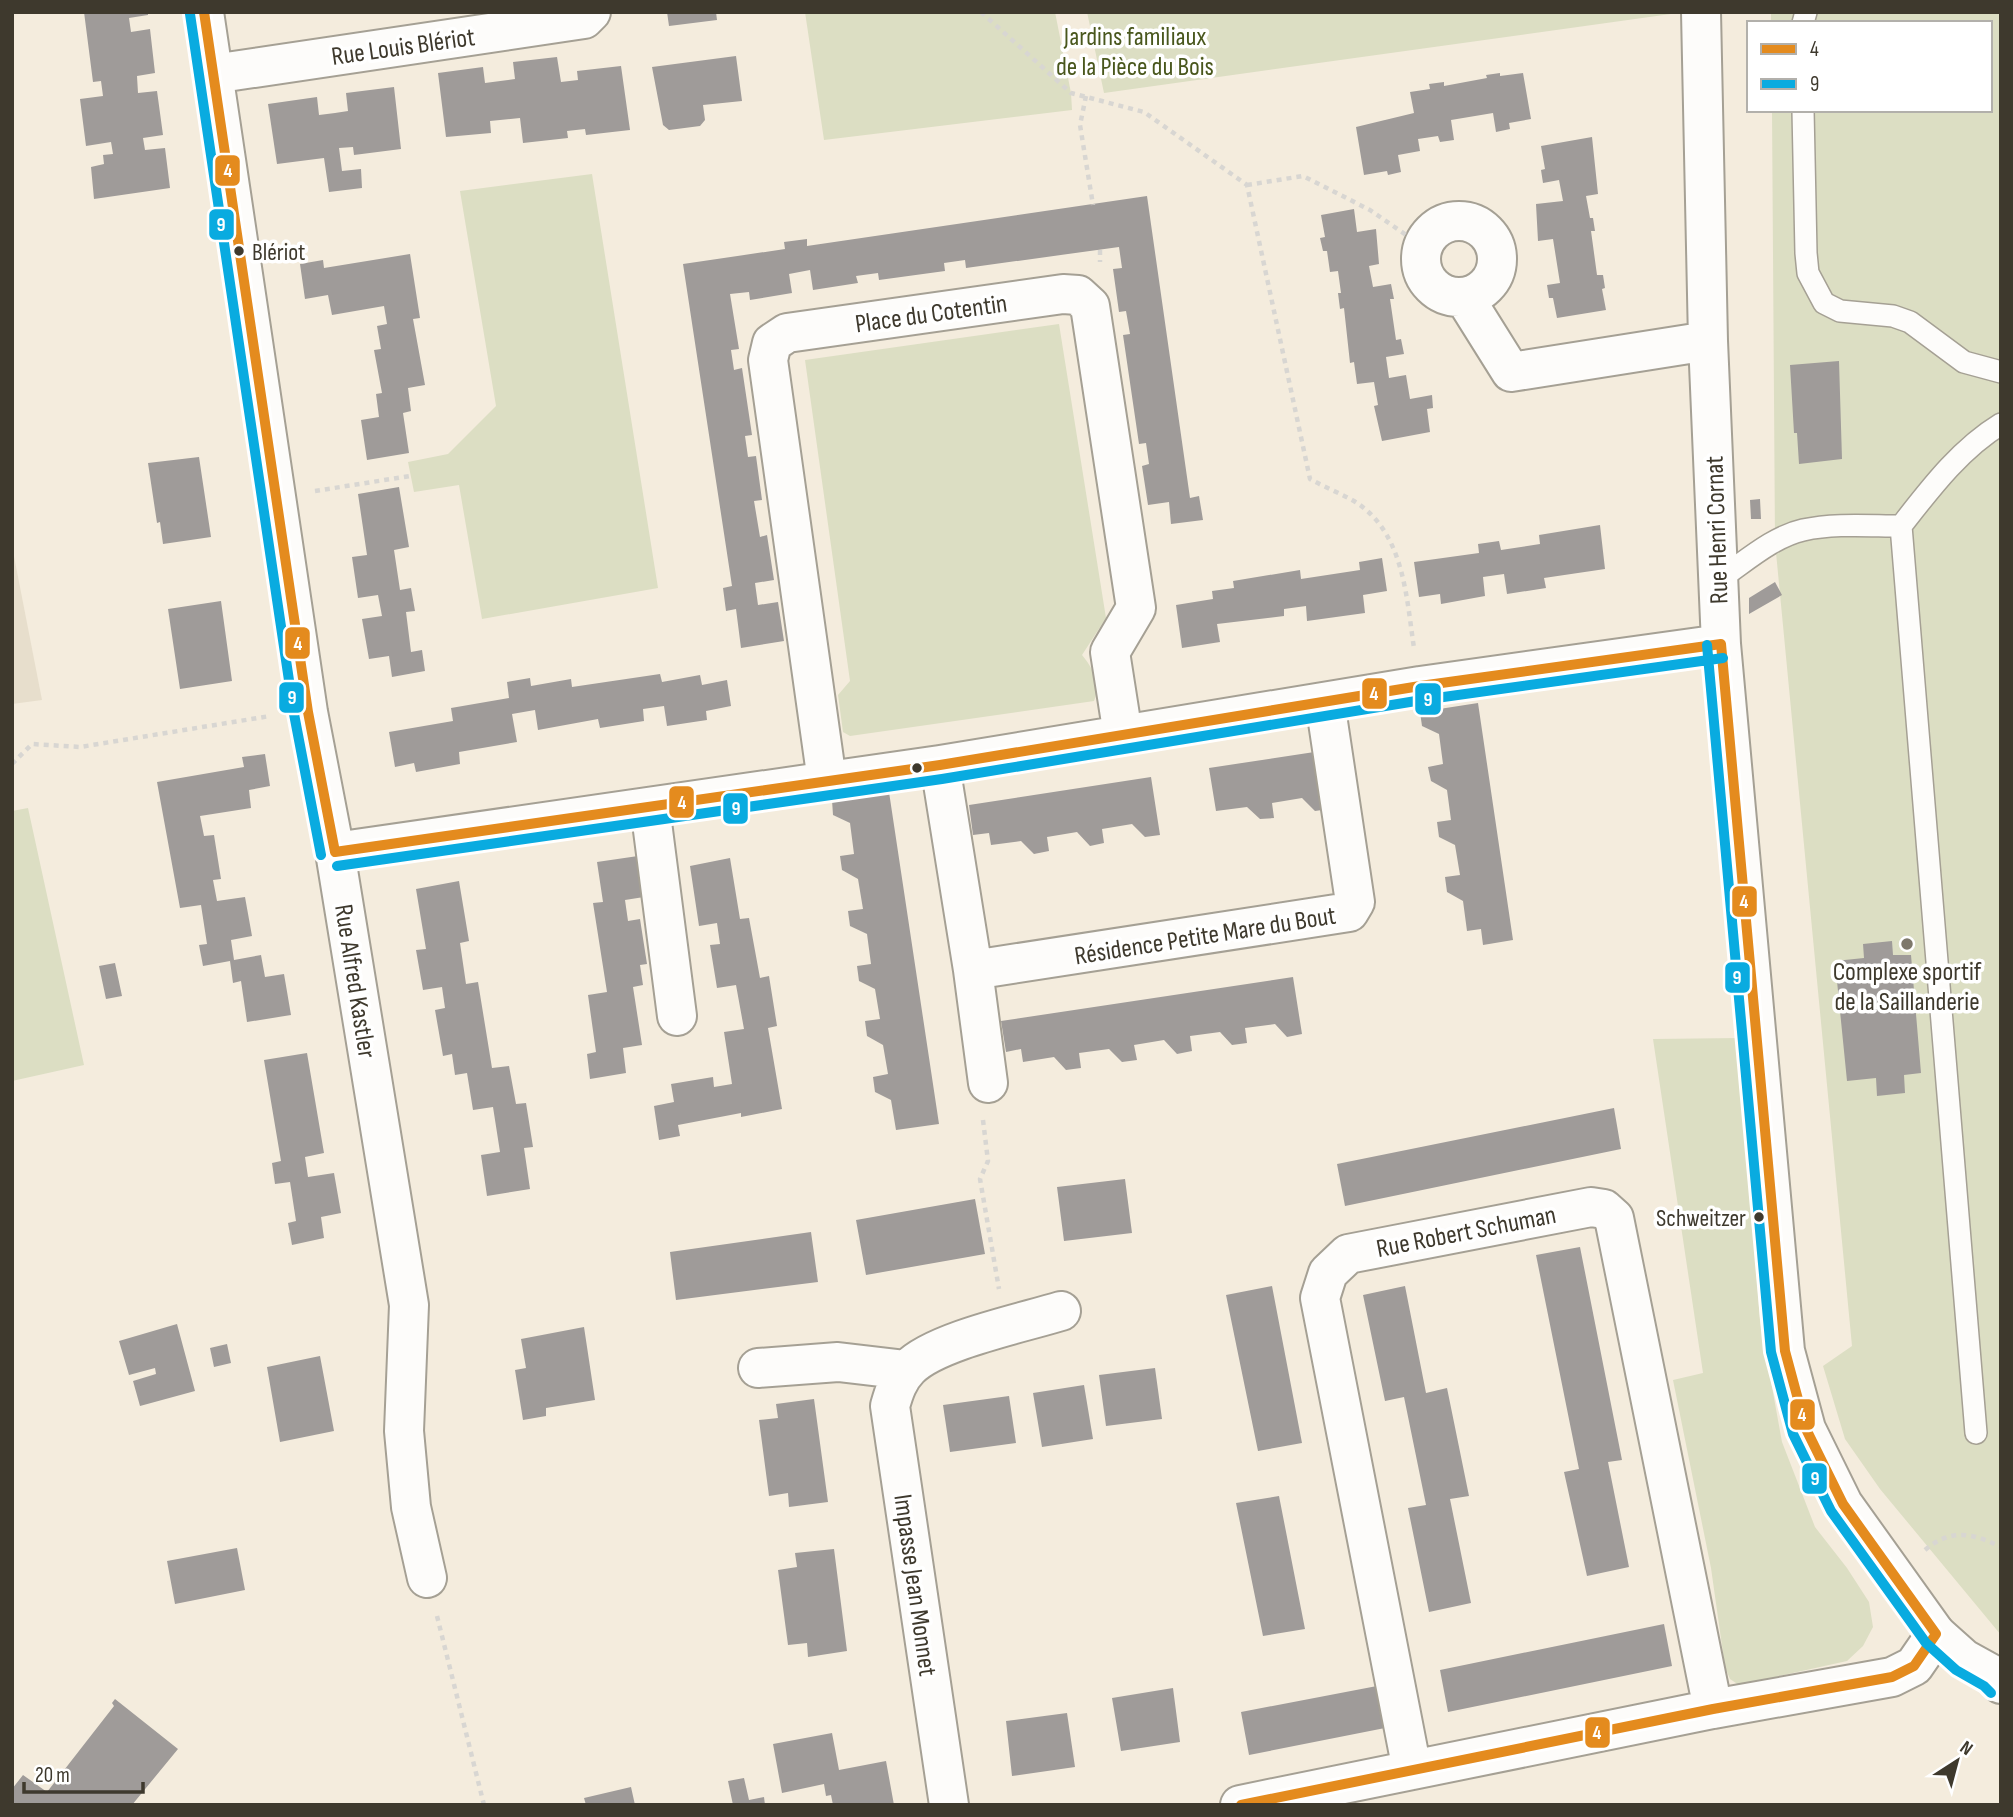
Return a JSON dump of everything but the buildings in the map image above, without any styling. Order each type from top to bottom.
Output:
[{"type":"street","name":"Rue Alfred Kastler","points":[[204,12],[308,712],[335,852],[409,1305],[404,1431],[411,1507],[427,1578]]},
{"type":"street","name":"Rue Louis Blériot","points":[[213,74],[584,19],[591,12]]},
{"type":"street","name":"Rue Henri Cornat","points":[[1701,12],[1708,341],[1721,644],[1785,1351],[1806,1429],[1843,1504],[1936,1634],[1964,1659],[1993,1675],[2001,1684]]},
{"type":"street","points":[[1449,221],[1475,223],[1485,230],[1497,251],[1497,264],[1486,286],[1464,297],[1452,297],[1429,284],[1420,260],[1422,246],[1428,235],[1449,221]]},
{"type":"street","name":"Place du Cotentin","points":[[827,781],[768,359],[772,343],[787,333],[1063,294],[1079,295],[1090,306],[1136,608],[1110,652],[1123,735]]},
{"type":"street","points":[[1464,297],[1511,372],[1708,341]]},
{"type":"street","points":[[335,852],[940,765],[1420,687],[1721,644]]},
{"type":"street","name":"Résidence Petite Mare du Bout","points":[[973,971],[1349,912],[1355,902],[1325,702]]},
{"type":"street","points":[[940,765],[988,1083]]},
{"type":"street","points":[[650,807],[677,1016]]},
{"type":"street","name":"Rue Robert Schuman","points":[[1412,1770],[1320,1298],[1328,1273],[1348,1254],[1591,1207],[1604,1209],[1614,1218],[1713,1709]]},
{"type":"street","points":[[758,1368],[838,1362],[906,1370],[919,1359],[942,1348],[1061,1311]]},
{"type":"street","name":"Impasse Jean Monnet","points":[[906,1370],[895,1386],[890,1406],[949,1805]]},
{"type":"street","points":[[1240,1805],[1713,1709],[1892,1677],[1914,1666],[1936,1634]]},
{"type":"lane","points":[[1803,112],[1808,273],[1824,303],[1840,311],[1902,319],[1964,362],[2001,372]]},
{"type":"lane","points":[[1976,1433],[1901,526],[1932,486],[1964,454],[2001,424]]},
{"type":"lane","points":[[1718,580],[1775,542],[1801,530],[1832,525],[1901,526]]},
{"type":"path","points":[[981,12],[1071,93],[1144,112],[1247,185],[1310,480],[1354,501],[1373,516],[1392,543],[1402,574],[1420,687]]},
{"type":"path","points":[[1086,96],[1080,125],[1093,205]]},
{"type":"path","points":[[1247,185],[1303,176],[1370,210],[1422,246]]},
{"type":"path","points":[[276,497],[410,476]]},
{"type":"path","points":[[12,764],[32,744],[80,747],[308,712]]},
{"type":"path","points":[[988,1083],[981,1104],[988,1161],[980,1179],[1006,1328]]},
{"type":"path","points":[[1897,1576],[1929,1547],[1953,1534],[1977,1535],[2001,1547]]},
{"type":"path","points":[[427,1578],[484,1805]]},
{"type":"shaded area","points":[[12,546],[42,700],[12,704]]},
{"type":"green space","points":[[805,12],[1055,12],[1072,110],[824,140]]},
{"type":"green space","name":"Jardins familiaux de la Pièce du Bois","points":[[1087,12],[1678,12],[1678,13],[1104,93]]},
{"type":"green space","name":"Complexe sportif de la Saillanderie","points":[[1771,12],[2001,12],[2001,1635],[1880,1489],[1845,1439],[1823,1366],[1852,1346],[1775,542],[1772,112],[1992,112],[1992,21],[1771,21]]},
{"type":"green space","points":[[592,174],[658,588],[482,619],[459,485],[414,492],[408,462],[448,454],[496,406],[460,191]]},
{"type":"green space","points":[[1059,324],[1106,618],[1082,655],[1095,676],[1097,688],[1094,701],[850,736],[843,732],[838,695],[850,681],[805,360]]},
{"type":"green space","points":[[28,808],[84,1065],[12,1081],[12,811]]},
{"type":"green space","points":[[1739,1038],[1760,1321],[1782,1442],[1815,1527],[1869,1602],[1873,1627],[1863,1646],[1847,1661],[1739,1685],[1730,1679],[1725,1667],[1711,1568],[1673,1380],[1703,1373],[1653,1039]]},
{"type":"transit line","name":"4","points":[[204,12],[308,712],[335,852]]},
{"type":"transit line","name":"9","points":[[190,14],[294,714],[321,855]]},
{"type":"transit line","name":"4","points":[[1721,644],[1785,1351],[1806,1429],[1843,1504],[1936,1634]]},
{"type":"transit line","name":"4","points":[[335,852],[940,765],[1420,686],[1721,644]]},
{"type":"transit line","name":"9","points":[[1707,645],[1771,1352],[1793,1434],[1831,1511],[1926,1643],[1956,1670],[1991,1693]]},
{"type":"transit line","name":"9","points":[[337,866],[942,779],[1422,700],[1723,658]]},
{"type":"transit line","name":"4","points":[[1241,1805],[1713,1709],[1892,1677],[1914,1666],[1936,1634]]},
{"type":"place","name":"Blériot","points":[[239,251]]},
{"type":"place","name":"Complexe sportif de la Saillanderie","points":[[1907,944]]},
{"type":"place","name":"Schweitzer","points":[[1759,1217]]}]
